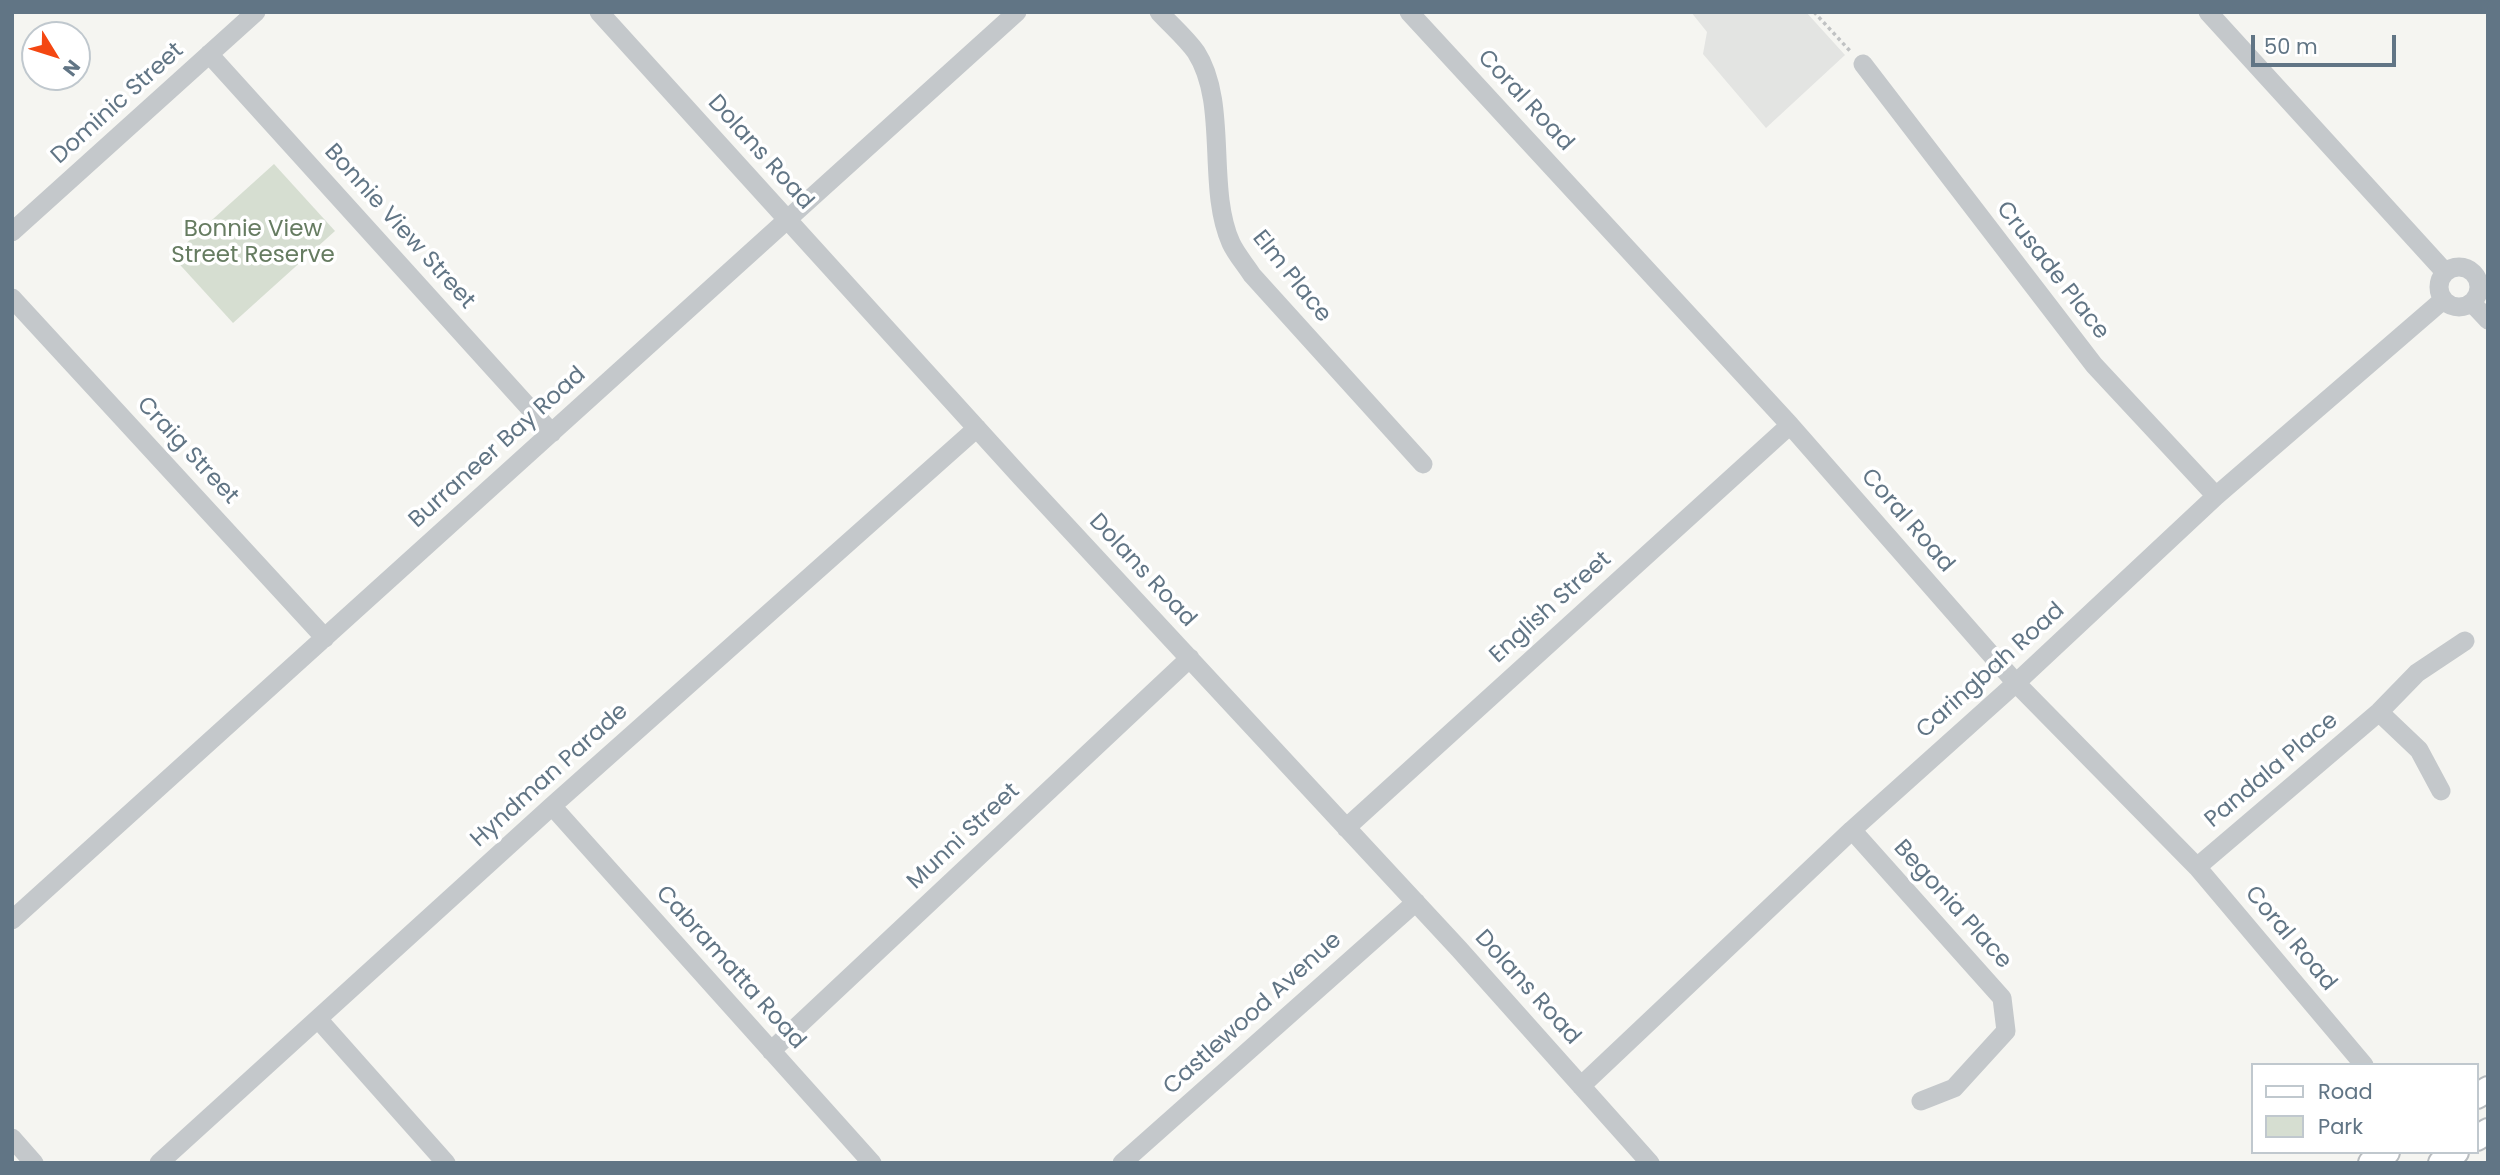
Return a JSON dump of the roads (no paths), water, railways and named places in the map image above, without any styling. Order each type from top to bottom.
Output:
[{"type":"street","name":"Dominic Street","points":[[12,232],[256,12]]},
{"type":"street","name":"Dolans Road","points":[[599,12],[977,428],[1416,902],[1650,1163]]},
{"type":"street","name":"Burraneer Bay Road","points":[[12,920],[1017,12]]},
{"type":"street","name":"Elm Place","points":[[1159,12],[1195,52],[1206,74],[1212,103],[1222,211],[1231,242],[1251,275],[1423,464]]},
{"type":"street","name":"Coral Road","points":[[1409,12],[1790,425],[2016,683],[2197,867],[2362,1063]]},
{"type":"street","points":[[2208,12],[2445,272]]},
{"type":"street","name":"Bonnie View Street","points":[[209,54],[552,433]]},
{"type":"street","name":"Crusade Place","points":[[1863,64],[2094,365],[2216,496]]},
{"type":"street","points":[[2473,273],[2488,260]]},
{"type":"street","points":[[2462,267],[2473,273],[2479,285],[2472,303],[2460,308],[2443,300],[2439,283],[2445,272],[2462,267]]},
{"type":"street","name":"Craig Street","points":[[12,298],[325,638]]},
{"type":"street","name":"Caringbah Road","points":[[1581,1086],[1852,830],[2016,683],[2216,496],[2443,300]]},
{"type":"street","points":[[2472,303],[2488,320]]},
{"type":"street","name":"English Street","points":[[1346,828],[1790,425]]},
{"type":"street","name":"Hyndman Parade","points":[[159,1163],[552,806],[977,428]]},
{"type":"street","name":"Pandala Place","points":[[2197,867],[2379,712],[2417,673],[2465,641]]},
{"type":"street","name":"Munni Street","points":[[771,1051],[1190,658]]},
{"type":"street","points":[[2379,712],[2419,750],[2441,791]]},
{"type":"street","name":"Cabramatta Road","points":[[552,806],[872,1163]]},
{"type":"street","name":"Begonia Place","points":[[1852,830],[2002,998],[2006,1031],[1954,1087],[1921,1101]]},
{"type":"street","name":"Castlewood Avenue","points":[[1122,1163],[1416,902]]},
{"type":"street","points":[[318,1019],[446,1163]]},
{"type":"street","points":[[12,1138],[34,1163]]},
{"type":"park label","name":"Bonnie View Street Reserve","points":[[253,243]]}]
